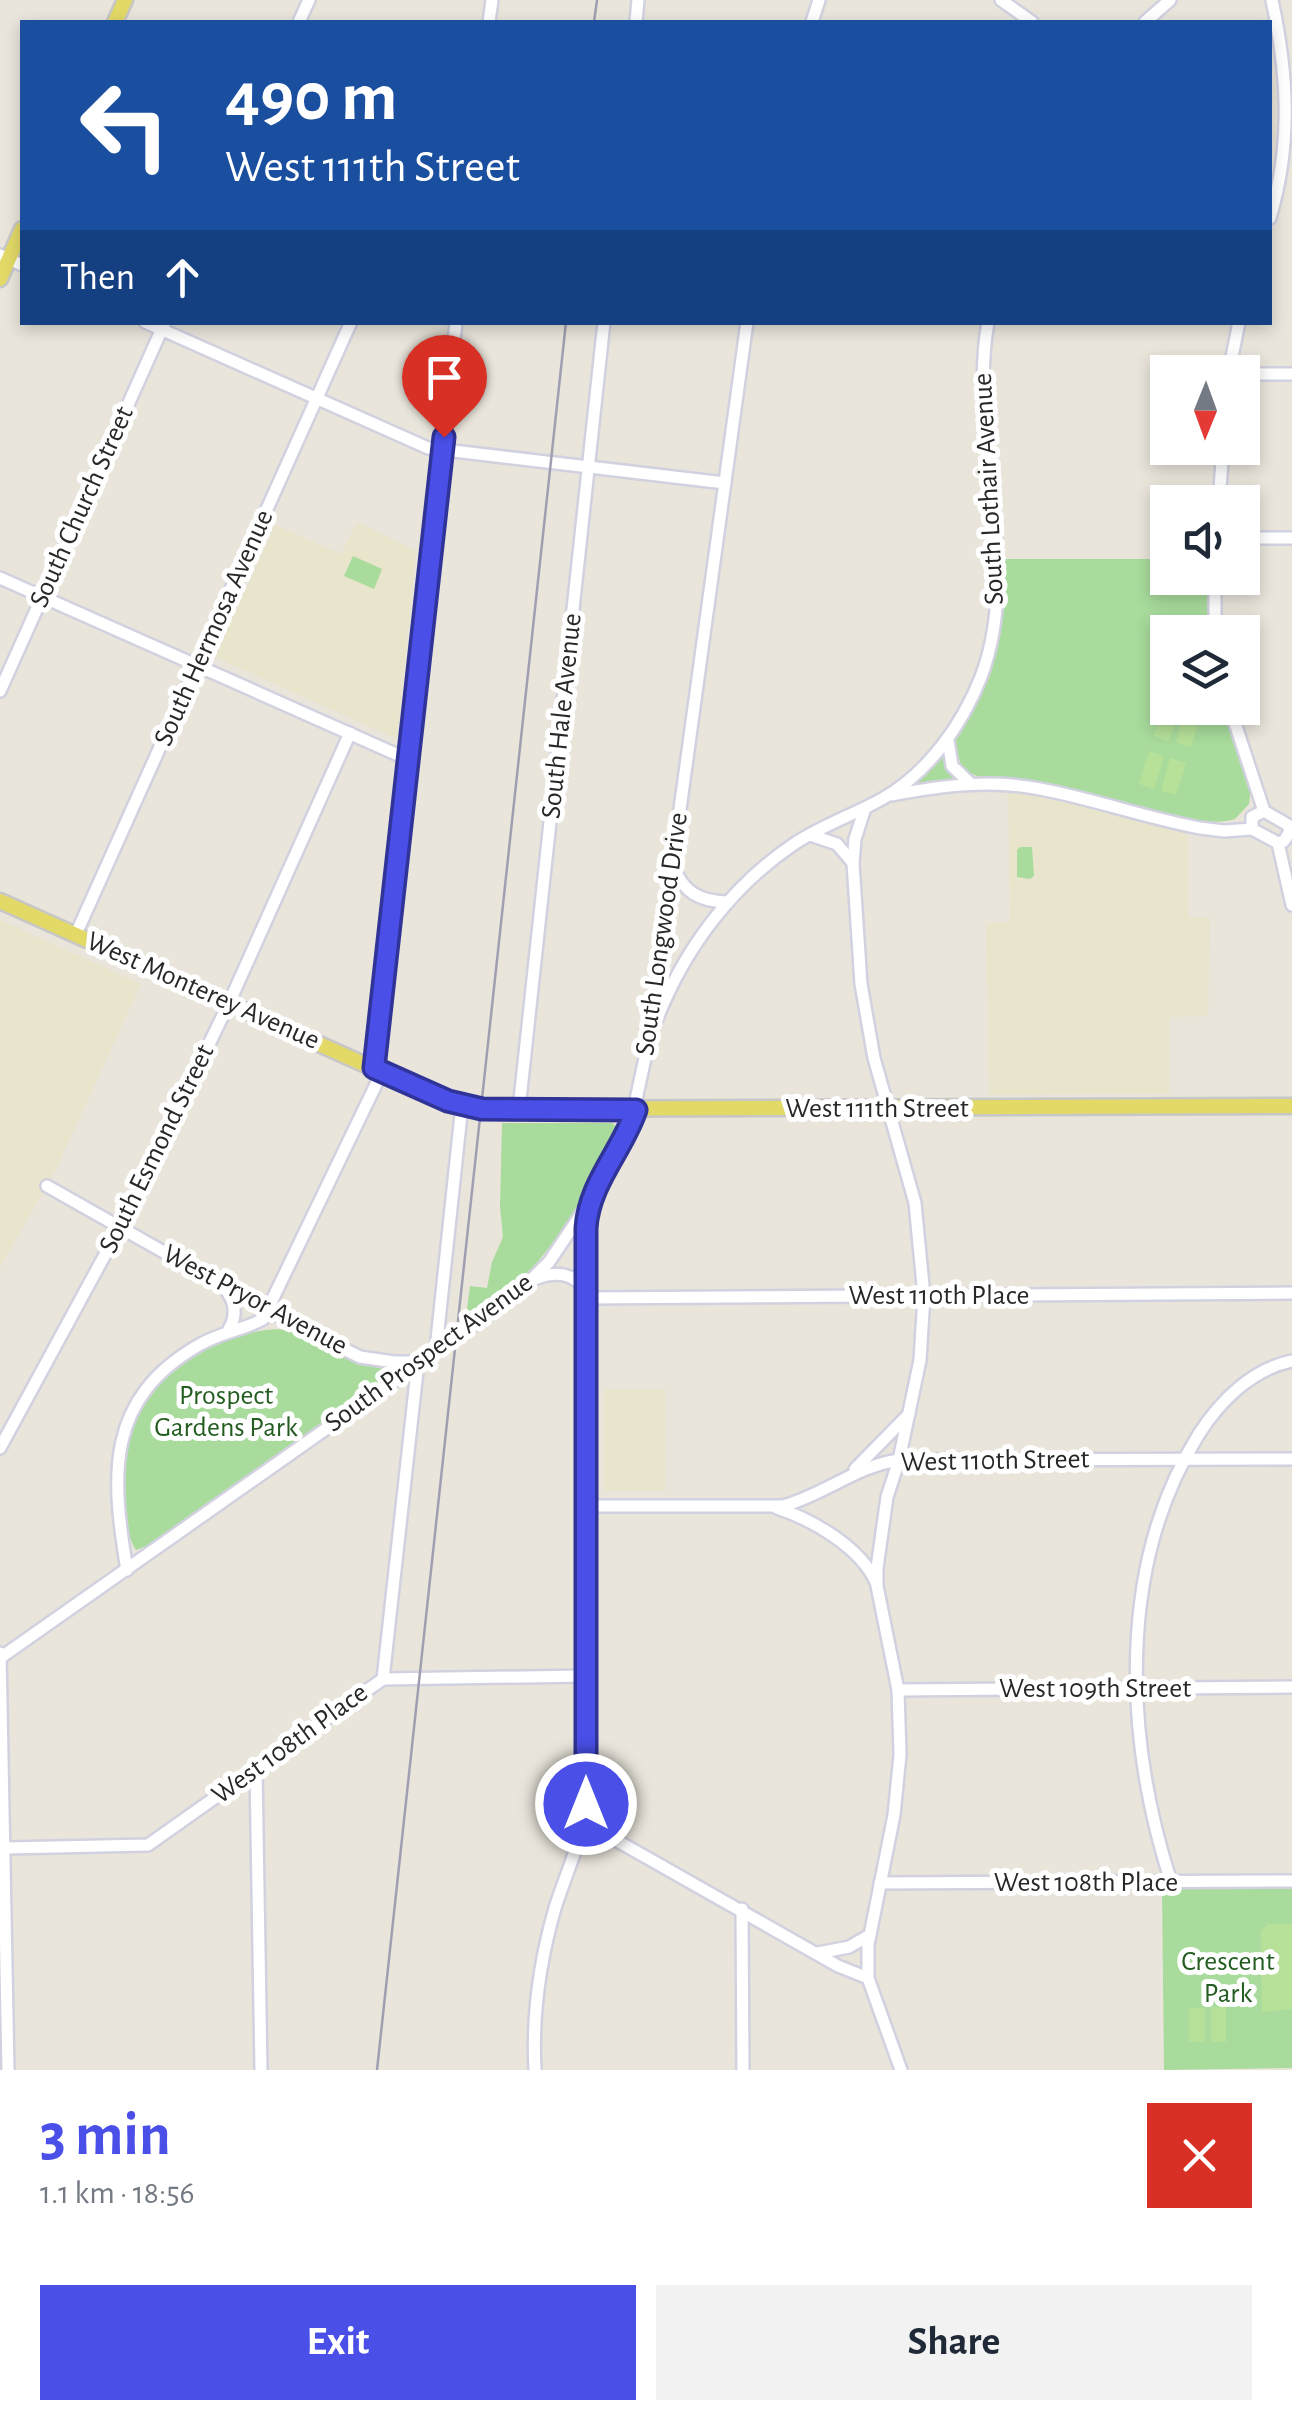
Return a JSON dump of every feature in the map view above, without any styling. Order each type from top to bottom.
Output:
[{"type":"main road","points":[[0,279],[20,233]]},
{"type":"main road","name":"West Monterey Avenue","points":[[0,901],[462,1105]]},
{"type":"main road","name":"West 111th Street","points":[[462,1105],[636,1110],[1292,1106]]},
{"type":"street","points":[[1000,0],[1029,20]]},
{"type":"street","points":[[1156,6],[1170,0]]},
{"type":"street","points":[[1272,0],[1286,70],[1288,104],[1280,179],[1272,210]]},
{"type":"street","name":"South Hermosa Avenue","points":[[76,934],[350,325]]},
{"type":"street","points":[[127,1570],[116,1487],[116,1466],[126,1424],[146,1388],[179,1357],[228,1330],[256,1323],[268,1311],[378,1070],[407,758],[456,325]]},
{"type":"street","name":"South Hale Avenue","points":[[518,1109],[604,325]]},
{"type":"street","name":"South Longwood Drive","points":[[534,2070],[542,1966],[556,1906],[584,1822],[586,1228],[590,1198],[636,1110],[647,1049],[746,325]]},
{"type":"street","name":"South Lothair Avenue","points":[[647,1049],[665,997],[682,965],[727,902],[769,862],[810,834],[888,796],[948,740],[980,679],[994,626],[996,538],[982,414],[988,325]]},
{"type":"street","points":[[1232,355],[1238,325]]},
{"type":"street","points":[[163,326],[428,448],[725,483]]},
{"type":"street","name":"South Church Street","points":[[0,692],[163,326]]},
{"type":"street","points":[[1260,374],[1292,374]]},
{"type":"street","points":[[1260,538],[1292,538]]},
{"type":"street","points":[[0,578],[407,758]]},
{"type":"street","points":[[1236,725],[1264,812],[1290,824],[1288,837],[1278,843]]},
{"type":"street","name":"South Esmond Street","points":[[0,1448],[120,1227],[229,1003],[350,733]]},
{"type":"street","points":[[948,740],[952,766],[971,784]]},
{"type":"street","points":[[888,796],[971,784],[1038,788],[1200,828],[1252,828],[1278,843],[1292,904]]},
{"type":"street","points":[[864,808],[853,862],[863,1000],[874,1058],[918,1222],[924,1296],[920,1360],[899,1460],[886,1497],[878,1586],[898,1690],[900,1755],[894,1814],[870,1935],[868,1978],[901,2070]]},
{"type":"street","points":[[1252,828],[1252,817],[1264,812]]},
{"type":"street","points":[[810,834],[837,844],[853,862]]},
{"type":"street","points":[[672,864],[680,882],[697,898],[727,902]]},
{"type":"street","points":[[436,1349],[462,1105]]},
{"type":"street","name":"West Pryor Avenue","points":[[48,1186],[268,1311],[360,1357],[418,1362]]},
{"type":"street","name":"South Prospect Avenue","points":[[1,1656],[489,1315],[533,1280],[574,1228],[590,1198]]},
{"type":"street","name":"West 110th Place","points":[[533,1280],[549,1273],[560,1274],[580,1282],[586,1294],[1292,1294]]},
{"type":"street","points":[[220,1283],[234,1305],[234,1322],[228,1330]]},
{"type":"street","points":[[1171,1882],[1144,1777],[1137,1689],[1144,1580],[1162,1511],[1183,1460],[1216,1410],[1264,1370],[1292,1361]]},
{"type":"street","points":[[383,1679],[418,1362]]},
{"type":"street","points":[[848,1475],[909,1414]]},
{"type":"street","name":"West 110th Street","points":[[587,1506],[772,1507],[813,1495],[880,1462],[899,1460],[1292,1459]]},
{"type":"street","points":[[772,1507],[844,1544],[865,1564],[878,1586]]},
{"type":"street","points":[[1,1656],[8,2070]]},
{"type":"street","name":"West 108th Place","points":[[6,1848],[148,1846],[383,1679],[586,1676]]},
{"type":"street","name":"West 109th Street","points":[[898,1690],[1292,1687]]},
{"type":"street","points":[[256,1769],[260,2070]]},
{"type":"street","points":[[584,1822],[816,1953],[868,1978]]},
{"type":"street","name":"West 108th Place","points":[[880,1883],[1292,1881]]},
{"type":"street","points":[[742,1910],[743,2070]]},
{"type":"street","points":[[816,1953],[849,1946],[870,1935]]},
{"type":"shaded area","points":[[357,522],[416,551],[397,739],[215,657],[275,525],[341,554]]},
{"type":"shaded area","points":[[1003,559],[1150,559],[1150,595],[1207,595],[1207,615],[1150,615],[1150,725],[1228,725],[1249,781],[1246,809],[1235,819],[1188,819],[1188,918],[1210,918],[1208,1016],[1169,1017],[1169,1093],[989,1095],[986,923],[1010,922],[1008,779],[982,778],[968,772],[958,761],[956,738],[976,702],[994,654],[1003,607]]},
{"type":"shaded area","points":[[0,920],[141,984],[57,1167],[0,1268]]},
{"type":"shaded area","points":[[604,1389],[665,1389],[665,1490],[604,1490]]},
{"type":"green space","points":[[353,556],[382,569],[374,589],[344,576]]},
{"type":"green space","points":[[1003,559],[1150,559],[1150,595],[1207,595],[1207,615],[1150,615],[1150,725],[1228,725],[1251,789],[1249,804],[1235,819],[1192,820],[1059,785],[979,776],[962,768],[954,744],[985,681],[995,651],[1002,606]]},
{"type":"green space","points":[[1157,725],[1174,725],[1169,741],[1154,736]]},
{"type":"green space","points":[[1181,725],[1198,725],[1191,747],[1176,742]]},
{"type":"green space","points":[[1149,751],[1164,756],[1154,789],[1139,784]]},
{"type":"green space","points":[[941,755],[956,781],[910,788],[909,786]]},
{"type":"green space","points":[[1170,758],[1186,763],[1176,795],[1161,791]]},
{"type":"green space","points":[[1020,847],[1032,847],[1034,876],[1030,879],[1017,877]]},
{"type":"green space","points":[[502,1123],[612,1123],[618,1128],[588,1189],[544,1254],[509,1291],[465,1325],[470,1286],[487,1288],[492,1262],[503,1237]]},
{"type":"green space","name":"Prospect Gardens Park","points":[[278,1329],[360,1362],[389,1369],[392,1375],[136,1550],[128,1528],[123,1470],[130,1438],[143,1409],[161,1383],[213,1345],[244,1334]]},
{"type":"green space","name":"Crescent Park","points":[[1292,1887],[1292,2068],[1164,2070],[1162,1888]]},
{"type":"green space","points":[[1268,1924],[1292,1924],[1292,2009],[1262,2012],[1261,1931]]},
{"type":"green space","points":[[1211,2007],[1226,2007],[1226,2042],[1211,2042]]},
{"type":"green space","points":[[1189,2008],[1205,2008],[1205,2042],[1189,2042]]},
{"type":"railway","points":[[594,20],[597,0]]},
{"type":"railway","points":[[377,2070],[566,325]]},
{"type":"route","points":[[444,437],[374,1068],[448,1101],[482,1109],[636,1110],[590,1198],[587,1212],[586,1804]]}]
